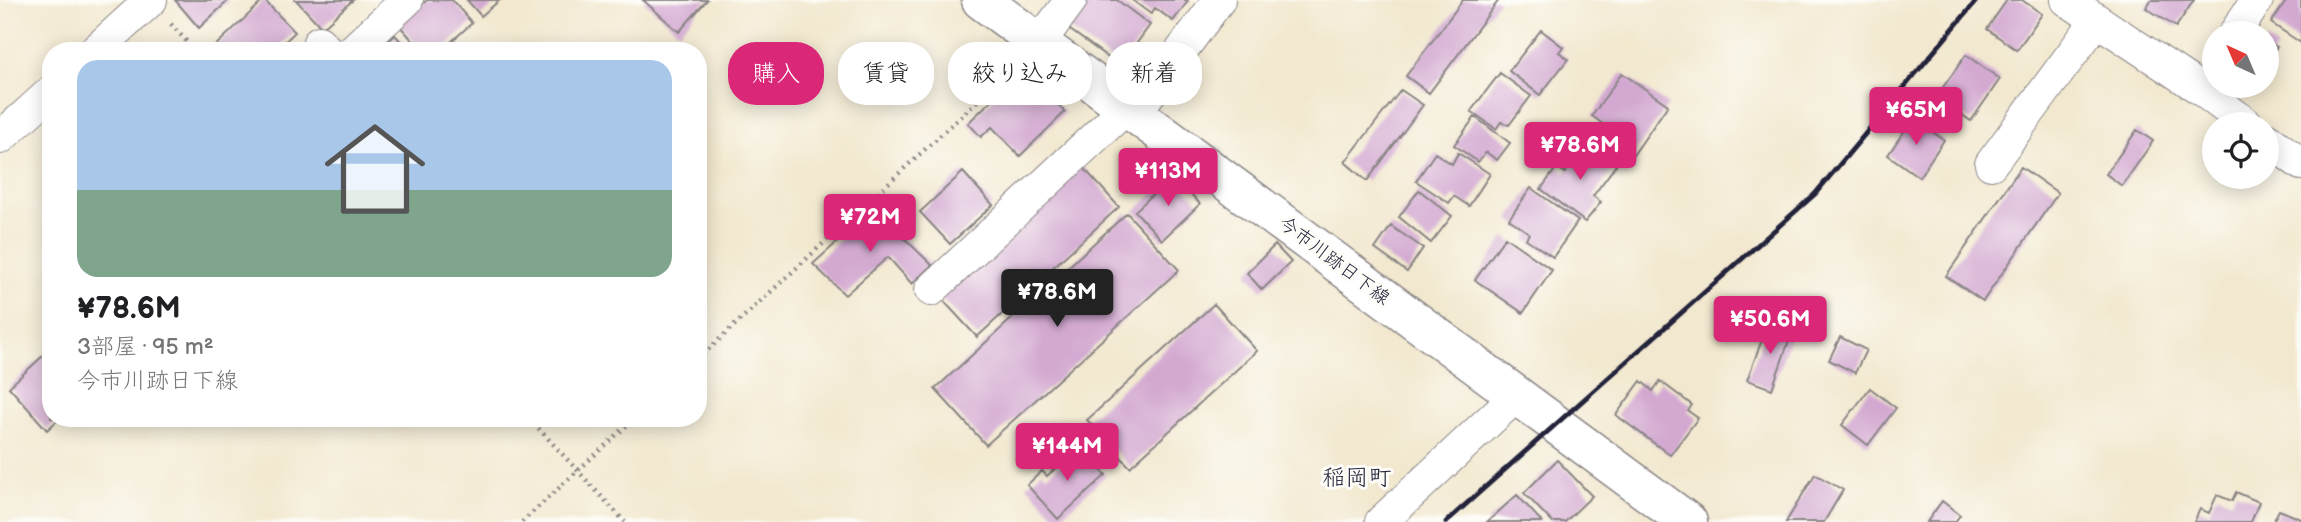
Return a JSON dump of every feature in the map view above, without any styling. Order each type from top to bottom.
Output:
[{"type":"street","points":[[105,42],[151,0]]},
{"type":"street","points":[[362,42],[407,0]]},
{"type":"street","name":"今市川跡日下線","points":[[981,0],[1038,42]]},
{"type":"street","points":[[1040,42],[1071,0]]},
{"type":"street","points":[[931,290],[1131,110],[1219,0]]},
{"type":"street","points":[[2067,0],[2097,20],[2202,74]]},
{"type":"street","points":[[2243,21],[2257,0]]},
{"type":"street","points":[[1991,164],[2097,20]]},
{"type":"street","name":"今市川跡日下線","points":[[1092,82],[1688,522]]},
{"type":"street","points":[[2225,98],[2237,112]]},
{"type":"street","points":[[0,138],[42,100]]},
{"type":"street","points":[[2279,148],[2301,164]]},
{"type":"street","points":[[1381,522],[1516,396]]},
{"type":"path","points":[[707,351],[972,105]]},
{"type":"path","points":[[537,427],[625,522]]},
{"type":"path","points":[[522,522],[626,427]]},
{"type":"building","points":[[175,0],[229,0],[199,28]]},
{"type":"building","points":[[264,0],[295,32],[284,42],[219,42]]},
{"type":"building","points":[[296,0],[353,0],[322,28]]},
{"type":"building","points":[[427,0],[452,0],[472,23],[451,42],[414,42],[399,25]]},
{"type":"building","points":[[467,0],[500,0],[481,16]]},
{"type":"building","points":[[643,0],[707,0],[679,32]]},
{"type":"building","points":[[1086,0],[1117,0],[1150,25],[1138,42],[1106,42],[1106,56],[1092,46],[1092,42],[1087,42],[1066,27]]},
{"type":"building","points":[[1132,0],[1188,1],[1173,21],[1155,8],[1151,14]]},
{"type":"building","points":[[1463,0],[1499,0],[1429,93],[1406,76]]},
{"type":"building","points":[[2007,0],[2022,0],[2042,14],[2017,50],[1987,29]]},
{"type":"building","points":[[2151,0],[2194,0],[2176,27],[2146,8]]},
{"type":"building","points":[[2287,0],[2301,0],[2301,43],[2279,28],[2279,21],[2272,21]]},
{"type":"building","points":[[1541,30],[1563,47],[1559,52],[1568,59],[1540,95],[1509,71]]},
{"type":"building","points":[[395,35],[402,42],[388,42]]},
{"type":"building","points":[[1966,55],[2000,79],[1971,121],[1936,97]]},
{"type":"building","points":[[1500,73],[1531,96],[1509,125],[1501,122],[1496,129],[1471,111]]},
{"type":"building","points":[[1622,73],[1668,105],[1629,161],[1594,137],[1603,124],[1592,116]]},
{"type":"building","points":[[1401,90],[1423,105],[1367,181],[1345,162]]},
{"type":"building","points":[[987,105],[1058,105],[1065,112],[1020,156],[992,127],[981,137],[968,123]]},
{"type":"building","points":[[1475,117],[1510,143],[1497,160],[1486,152],[1478,162],[1454,145]]},
{"type":"building","points":[[1913,118],[1944,140],[1919,177],[1888,155]]},
{"type":"building","points":[[2137,130],[2153,141],[2122,186],[2106,174]]},
{"type":"building","points":[[1586,143],[1616,165],[1593,196],[1601,202],[1585,222],[1541,189],[1557,167],[1565,173]]},
{"type":"building","points":[[1435,153],[1452,164],[1458,153],[1490,174],[1469,206],[1454,196],[1449,203],[1416,181]]},
{"type":"building","points":[[1082,166],[1119,207],[977,337],[940,297]]},
{"type":"building","points":[[2021,167],[2058,193],[1983,301],[1946,276]]},
{"type":"building","points":[[963,172],[993,205],[950,244],[920,212]]},
{"type":"building","points":[[1174,175],[1200,204],[1162,240],[1135,211]]},
{"type":"building","points":[[1531,188],[1578,221],[1553,257],[1526,239],[1529,233],[1509,219]]},
{"type":"building","points":[[1419,190],[1452,216],[1431,243],[1399,217]]},
{"type":"building","points":[[874,209],[932,265],[912,284],[888,257],[845,295],[813,264]]},
{"type":"building","points":[[1127,213],[1179,270],[986,445],[935,389]]},
{"type":"building","points":[[1391,226],[1423,248],[1407,272],[1375,249]]},
{"type":"building","points":[[1505,237],[1552,270],[1523,313],[1475,280]]},
{"type":"building","points":[[1275,245],[1291,262],[1262,290],[1247,273]]},
{"type":"building","points":[[1214,304],[1257,351],[1130,467],[1087,420]]},
{"type":"building","points":[[1768,324],[1792,332],[1772,389],[1747,380]]},
{"type":"building","points":[[1840,337],[1866,350],[1855,373],[1829,360]]},
{"type":"building","points":[[42,357],[42,424],[9,387]]},
{"type":"building","points":[[1641,381],[1653,391],[1660,381],[1692,405],[1688,411],[1698,418],[1670,455],[1616,415]]},
{"type":"building","points":[[1870,388],[1896,408],[1868,445],[1842,425]]},
{"type":"building","points":[[1079,447],[1106,475],[1058,519],[1027,485],[1042,471],[1047,476]]},
{"type":"building","points":[[1557,460],[1592,496],[1565,522],[1552,522],[1524,493]]},
{"type":"building","points":[[1815,474],[1843,490],[1824,522],[1786,522]]},
{"type":"building","points":[[2236,492],[2259,502],[2251,522],[2194,522],[2200,509],[2209,513],[2217,495],[2232,501]]},
{"type":"building","points":[[1517,495],[1542,522],[1487,522]]},
{"type":"building","points":[[1942,501],[1960,515],[1955,522],[1927,522]]},
{"type":"building","points":[[2279,510],[2301,519],[2301,522],[2273,522]]},
{"type":"railway","points":[[1446,522],[1815,194],[1977,0]]},
{"type":"district","name":"稲岡町","points":[[1357,478]]}]
